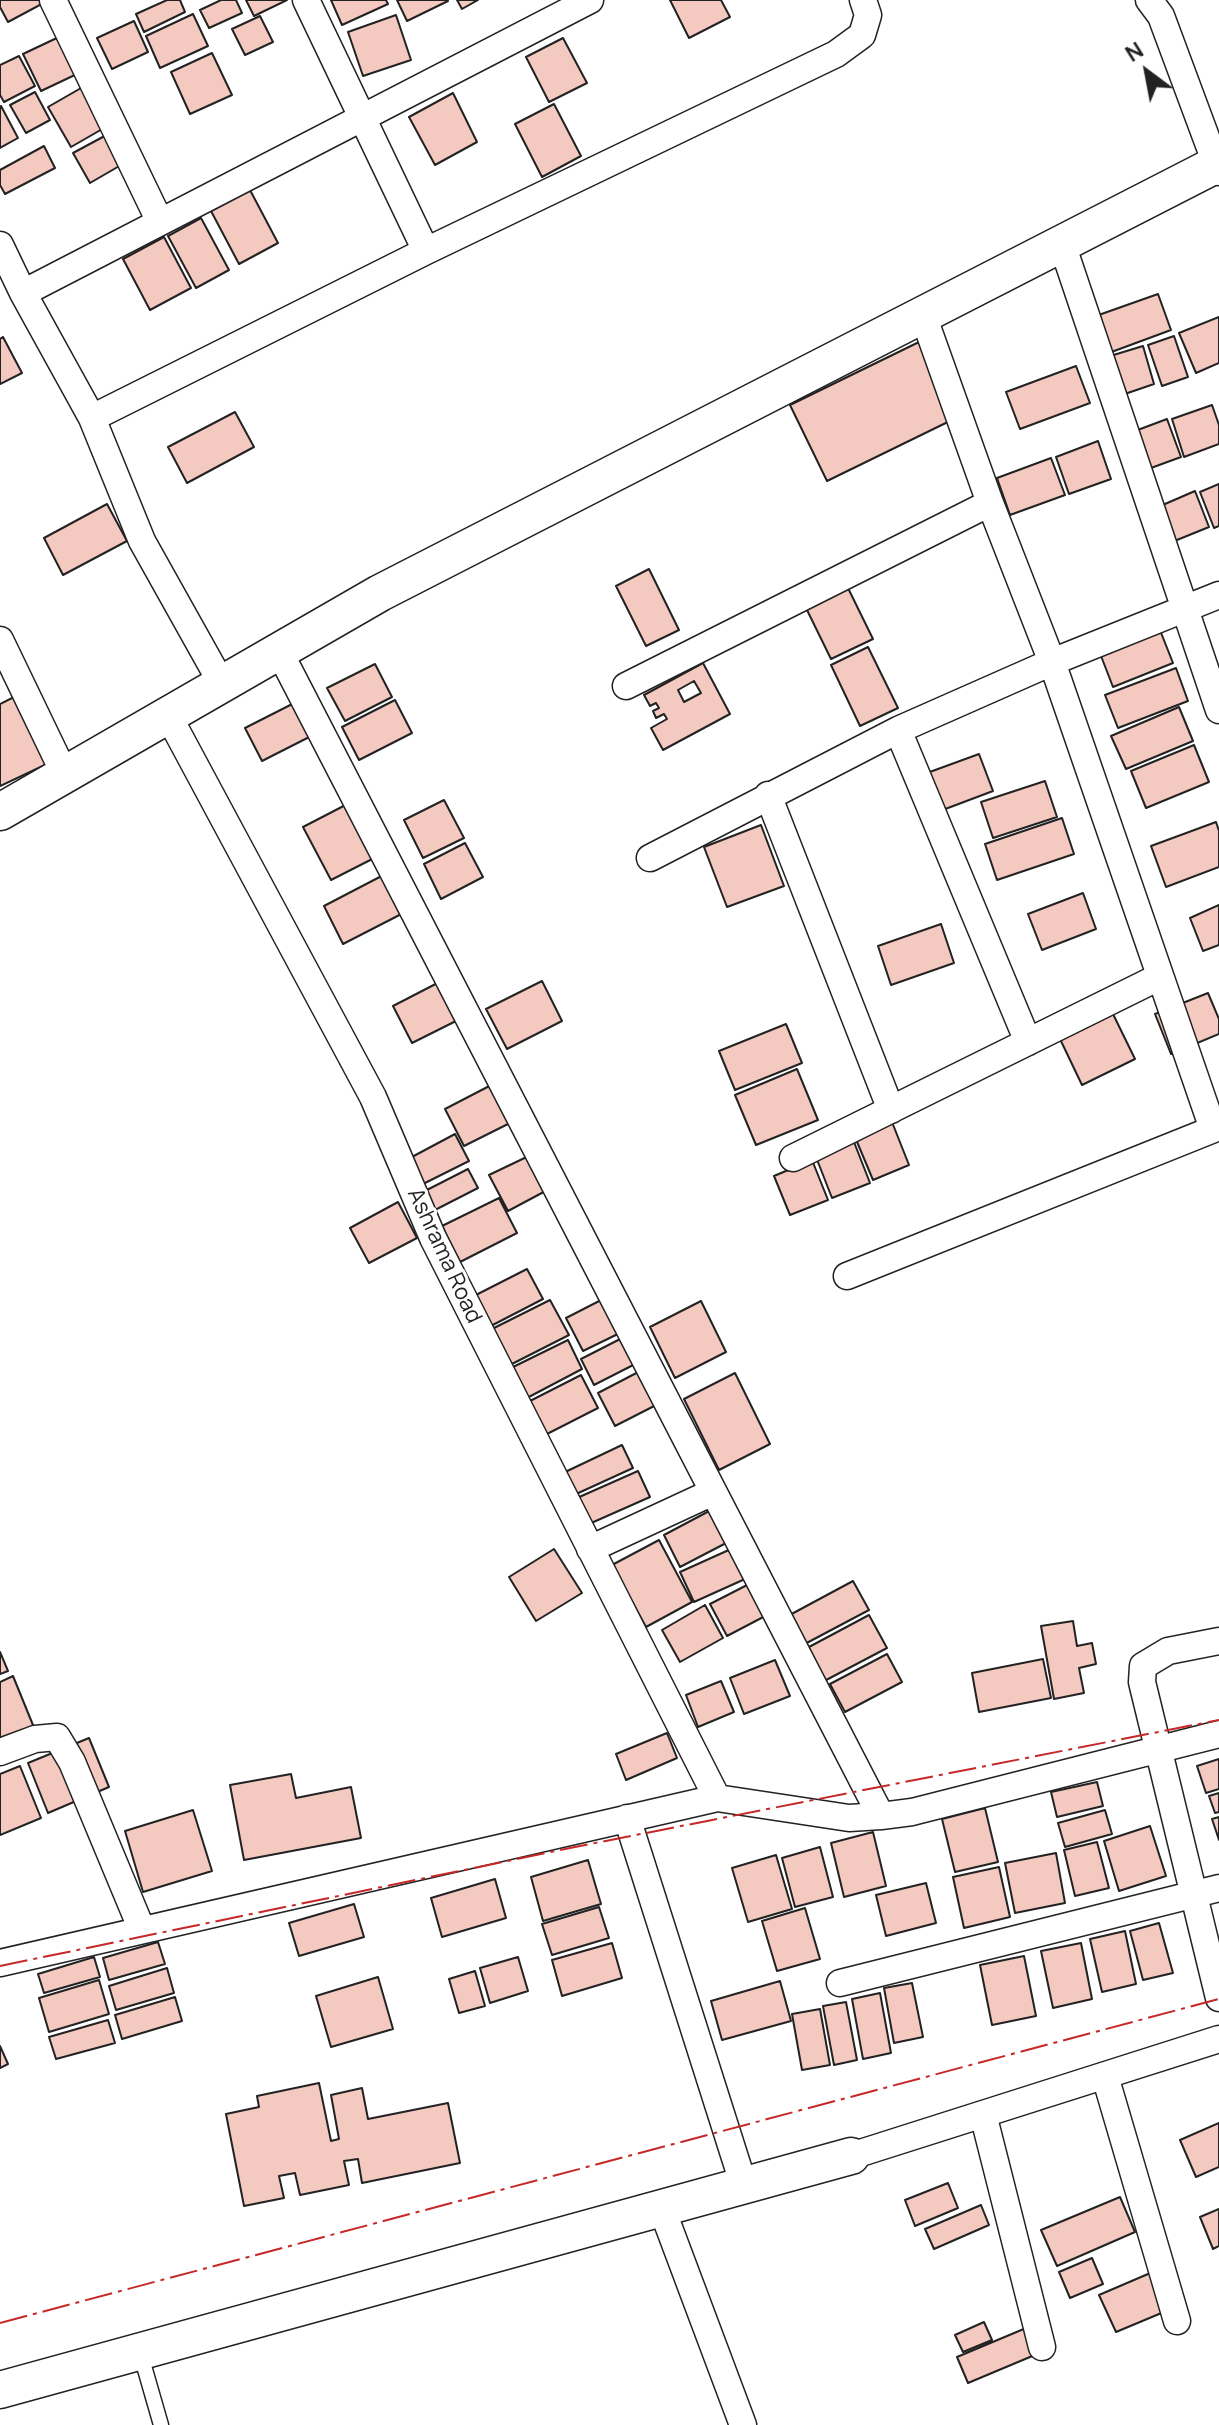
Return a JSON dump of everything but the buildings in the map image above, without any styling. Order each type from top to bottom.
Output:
[{"type":"street","points":[[53,0],[160,222]]},
{"type":"street","points":[[306,0],[426,251]]},
{"type":"street","points":[[23,293],[590,0]]},
{"type":"street","points":[[92,418],[426,251],[836,54],[862,35],[868,15],[863,0]]},
{"type":"street","points":[[0,812],[380,593],[1218,167],[1161,16],[1149,0]]},
{"type":"street","points":[[1062,244],[1219,710]]},
{"type":"street","points":[[0,245],[92,418],[142,541],[222,684]]},
{"type":"street","points":[[847,1276],[1216,1128],[1159,977],[1052,662],[990,503],[923,315]]},
{"type":"street","points":[[626,686],[990,503]]},
{"type":"street","points":[[650,858],[898,730],[1052,662],[1219,595]]},
{"type":"street","points":[[0,640],[65,775]]},
{"type":"street","points":[[279,651],[881,1816]]},
{"type":"street","name":"Ashrama Road","points":[[168,715],[373,1097],[433,1238],[717,1798]]},
{"type":"street","points":[[898,730],[1028,1042]]},
{"type":"street","points":[[768,795],[891,1110]]},
{"type":"street","points":[[793,1158],[1159,977]]},
{"type":"street","points":[[590,1549],[713,1492]]},
{"type":"street","points":[[1219,1641],[1168,1651],[1143,1666],[1142,1682],[1158,1749],[1207,1890],[1219,1998]]},
{"type":"street","points":[[0,1963],[717,1798],[849,1818],[881,1816],[912,1812],[1219,1734]]},
{"type":"street","points":[[0,1752],[35,1739],[57,1737],[72,1762],[142,1930]]},
{"type":"street","points":[[627,1818],[744,2186]]},
{"type":"street","points":[[840,1983],[1207,1890]]},
{"type":"street","points":[[0,2390],[851,2156],[1219,2039]]},
{"type":"street","points":[[1105,2076],[1177,2321]]},
{"type":"street","points":[[983,2114],[1042,2347]]},
{"type":"street","points":[[662,2209],[743,2425]]},
{"type":"lane","points":[[140,2352],[161,2425]]},
{"type":"power","points":[[0,1966],[575,1847],[1219,1720]]},
{"type":"power","points":[[0,2323],[1219,1999]]}]
